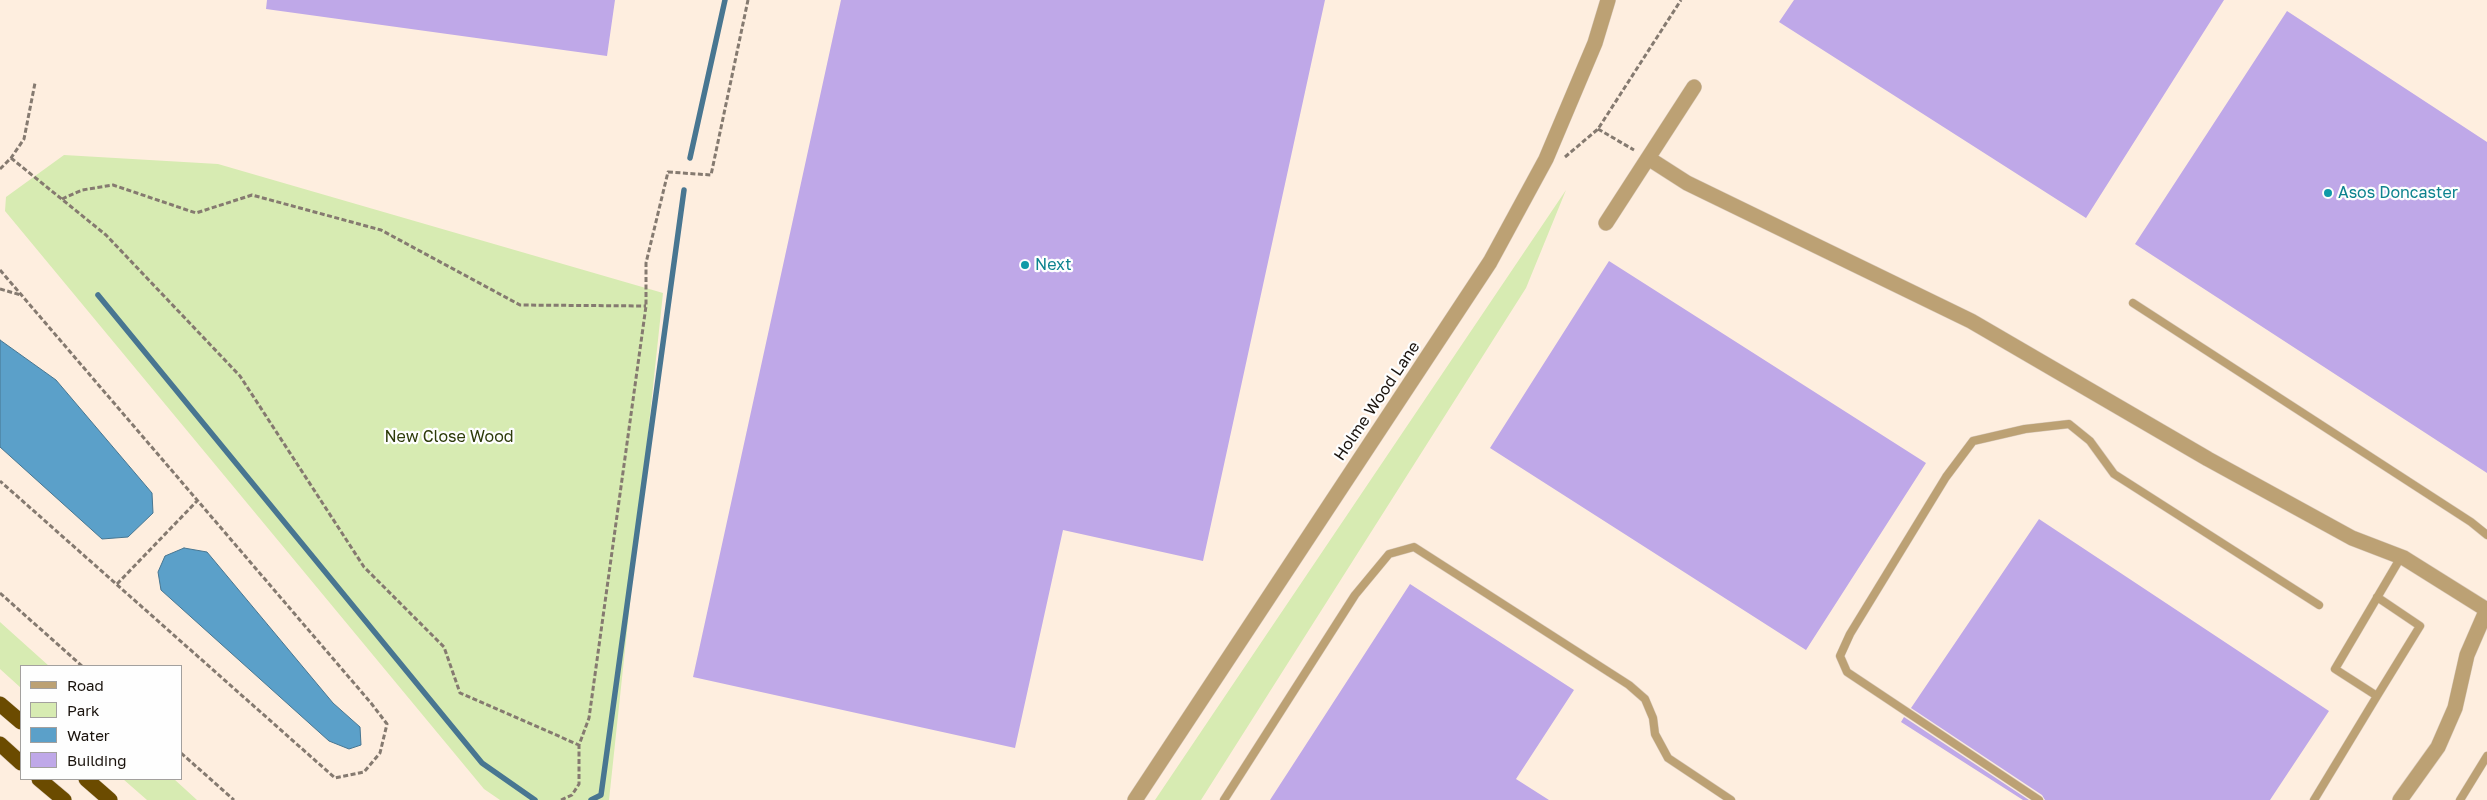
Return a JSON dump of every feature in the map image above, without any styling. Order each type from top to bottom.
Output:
[{"type":"highway","points":[[0,704],[20,721]]},
{"type":"highway","points":[[0,744],[20,762]]},
{"type":"highway","points":[[41,780],[64,800]]},
{"type":"highway","points":[[87,780],[110,800]]},
{"type":"street","name":"Holme Wood Lane","points":[[1135,800],[1490,262],[1546,159],[1595,44],[1608,0]]},
{"type":"street","points":[[1606,223],[1694,87]]},
{"type":"street","points":[[1648,158],[1687,183],[1971,321],[2208,459],[2352,538],[2401,557],[2487,609],[2467,655],[2455,708],[2441,739],[2400,800]]},
{"type":"lane","points":[[2133,302],[2476,525],[2487,535]]},
{"type":"lane","points":[[2039,800],[1847,672],[1840,656],[1850,634],[1931,502],[1973,441],[2025,429],[2069,424],[2090,441],[2114,474],[2319,605]]},
{"type":"lane","points":[[1224,800],[1355,595],[1389,554],[1414,548],[1629,685],[1645,699],[1653,718],[1655,734],[1668,758],[1731,800]]},
{"type":"lane","points":[[2377,696],[2336,669],[2401,557]]},
{"type":"lane","points":[[2314,800],[2420,626],[2377,597]]},
{"type":"lane","points":[[2460,800],[2487,756]]},
{"type":"path","points":[[560,800],[572,795],[579,784],[579,745],[589,718],[646,306],[646,263],[668,172],[711,175],[748,0]]},
{"type":"path","points":[[1546,159],[1560,161],[1598,129],[1681,0]]},
{"type":"path","points":[[0,169],[11,158],[24,139],[34,83]]},
{"type":"path","points":[[1598,129],[1648,158]]},
{"type":"path","points":[[11,158],[106,235],[240,376],[364,567],[444,647],[460,693],[579,745]]},
{"type":"path","points":[[62,199],[82,190],[113,185],[196,213],[252,195],[381,230],[520,305],[646,306]]},
{"type":"path","points":[[0,270],[387,724],[380,753],[364,772],[335,778],[0,481]]},
{"type":"path","points":[[0,289],[21,294]]},
{"type":"path","points":[[116,584],[197,502]]},
{"type":"path","points":[[0,594],[81,665]]},
{"type":"path","points":[[182,754],[234,800]]},
{"type":"green space","name":"New Close Wood","points":[[64,155],[218,164],[663,293],[609,800],[500,800],[484,789],[5,211],[6,197]]},
{"type":"green space","points":[[1566,190],[1526,288],[1201,800],[1155,800]]},
{"type":"green space","points":[[0,622],[48,665],[20,665],[20,687],[0,669]]},
{"type":"green space","points":[[124,780],[175,780],[197,800],[147,800]]},
{"type":"water","points":[[0,340],[56,380],[152,493],[153,513],[128,537],[102,539],[0,447]]},
{"type":"water","points":[[184,548],[207,552],[333,703],[360,727],[361,745],[349,749],[329,741],[161,590],[158,572],[165,556]]},
{"type":"building","points":[[267,0],[615,0],[607,56],[266,9]]},
{"type":"building","name":"Next","points":[[841,0],[1325,0],[1203,561],[1063,530],[1015,748],[693,677]]},
{"type":"building","points":[[1794,0],[2224,0],[2086,218],[1779,22]]},
{"type":"building","name":"Asos Doncaster","points":[[2287,11],[2487,142],[2487,473],[2135,244]]},
{"type":"building","points":[[1609,261],[1926,463],[1806,650],[1490,448]]},
{"type":"building","points":[[2039,519],[2329,711],[2270,800],[2045,800],[2042,795],[1911,708]]},
{"type":"building","points":[[1410,584],[1574,690],[1516,779],[1549,800],[1270,800]]},
{"type":"building","points":[[1904,717],[2029,800],[2023,800],[1901,722]]},
{"type":"waterway","points":[[690,158],[725,0]]},
{"type":"waterway","points":[[591,800],[601,795],[684,190]]},
{"type":"waterway","points":[[98,295],[482,763],[535,800]]},
{"type":"place","name":"Asos Doncaster","points":[[2328,193]]},
{"type":"place","name":"Next","points":[[1025,265]]}]
